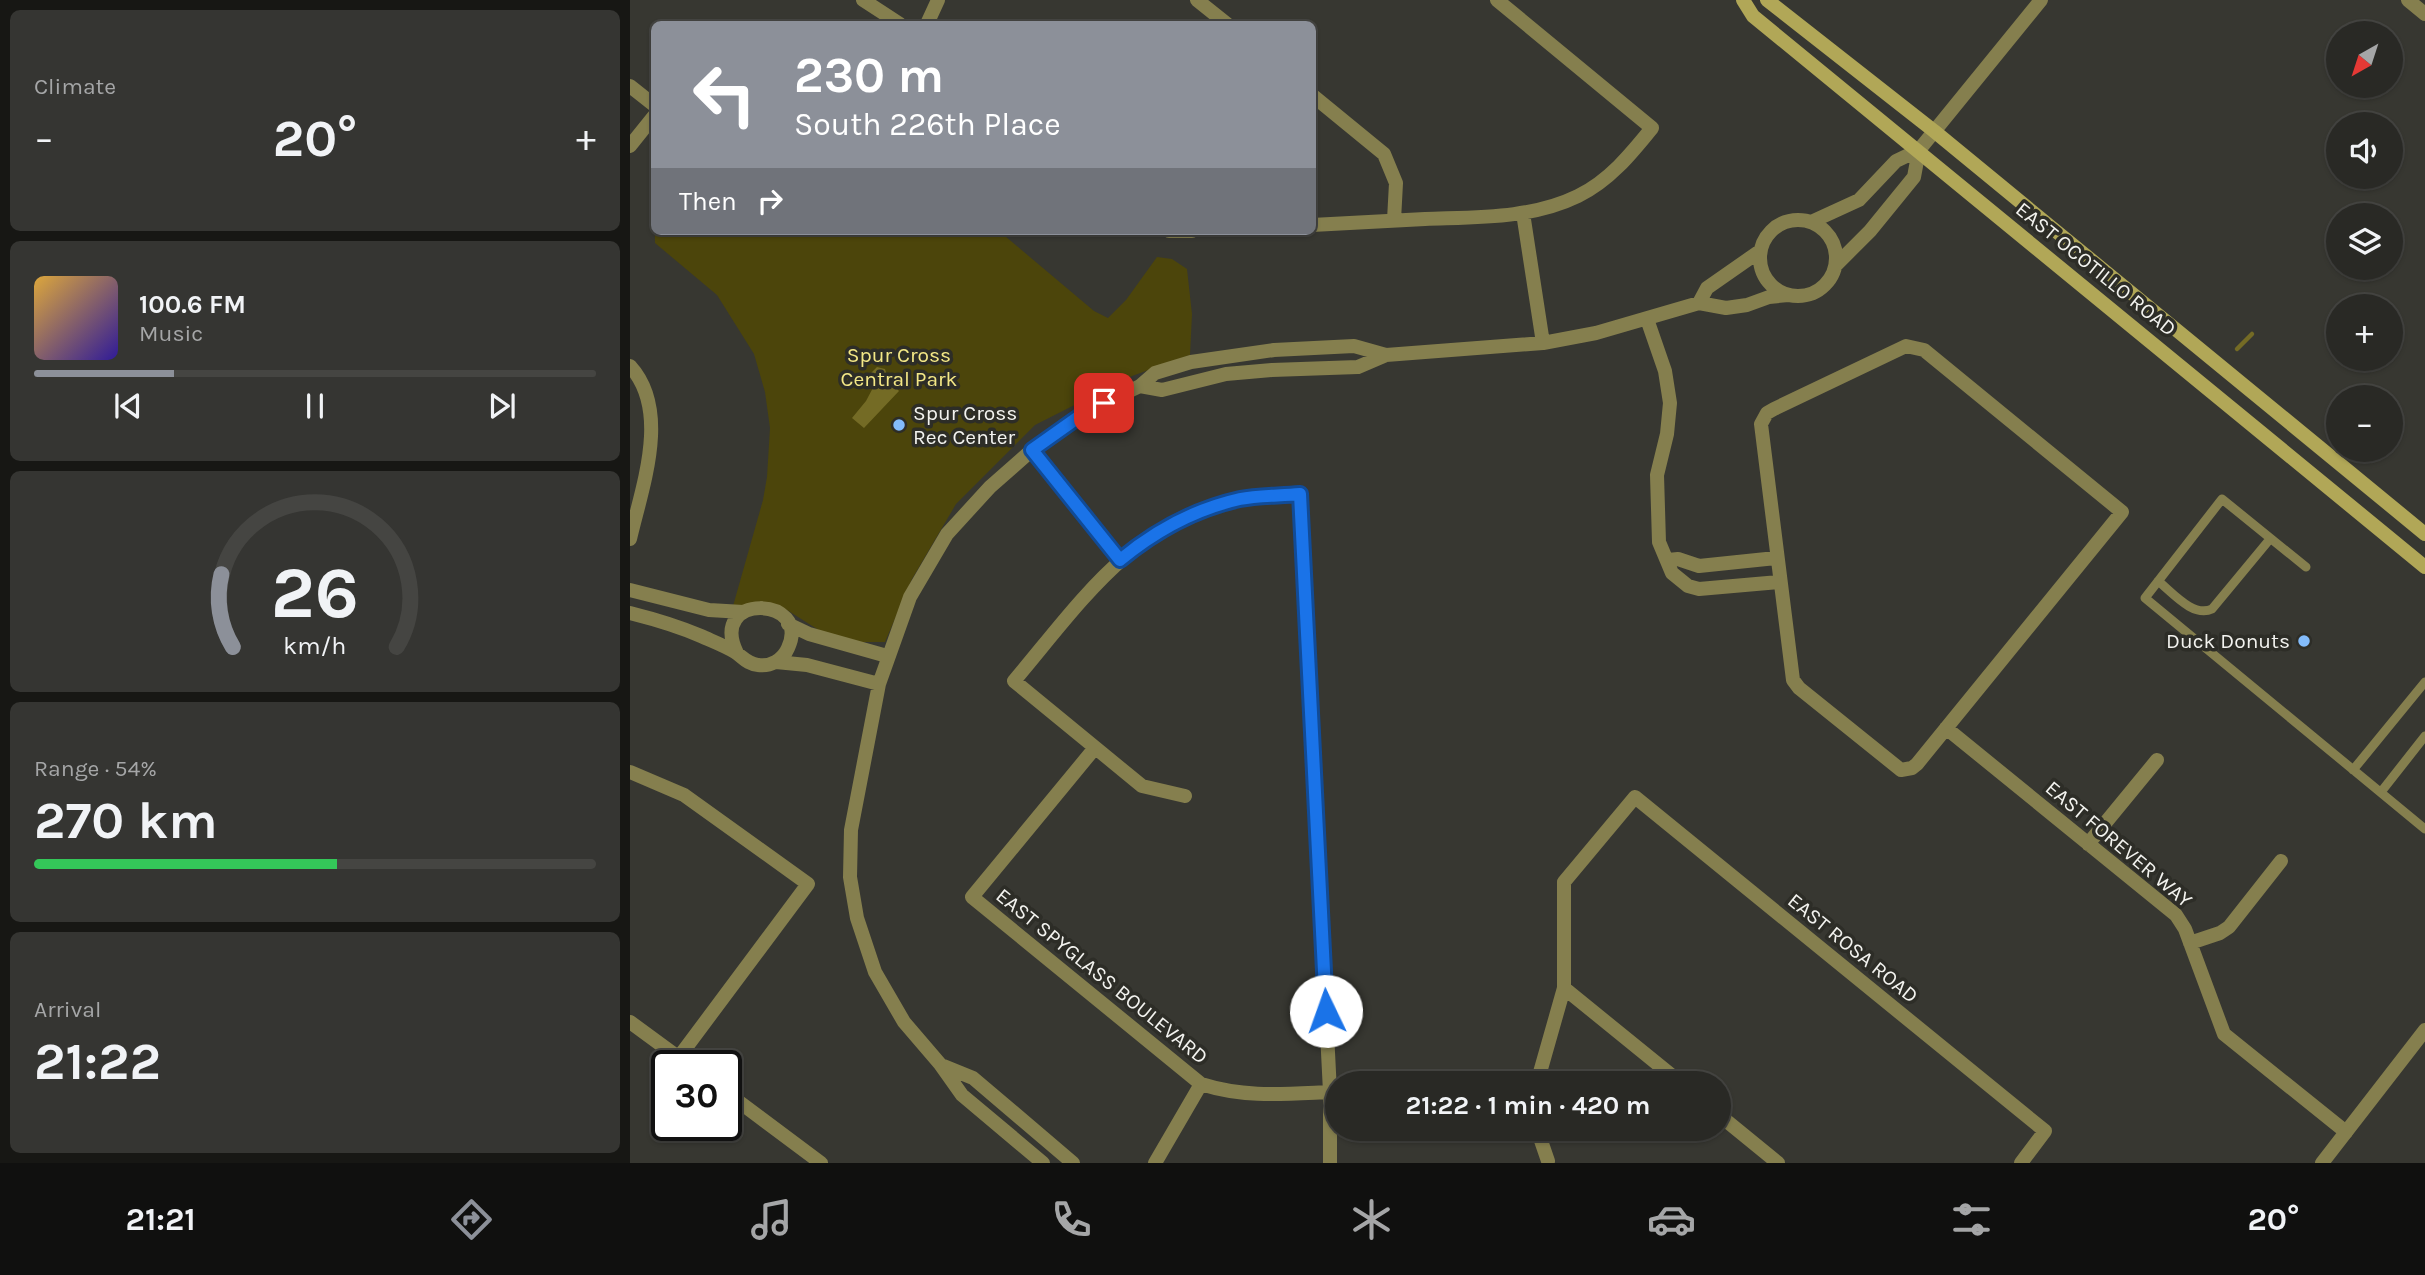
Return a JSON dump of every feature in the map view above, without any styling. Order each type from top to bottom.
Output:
[{"type":"main road","name":"EAST OCOTILLO ROAD","points":[[1743,0],[1753,16],[2425,567]]},
{"type":"main road","name":"EAST OCOTILLO ROAD","points":[[1767,0],[1934,131],[2425,534]]},
{"type":"street","points":[[863,0],[895,21]]},
{"type":"street","points":[[928,21],[938,0]]},
{"type":"street","points":[[1197,0],[1223,21]]},
{"type":"street","points":[[1316,225],[1493,217],[1523,213],[1579,196],[1609,176],[1652,128],[1497,0]]},
{"type":"street","points":[[1140,386],[1161,390],[1226,374],[1358,367],[1386,355],[1543,344],[1596,333],[1699,303],[1726,308],[1769,297],[1809,295],[1827,284],[1836,265],[1870,232],[1914,177],[1919,150],[2041,0]]},
{"type":"street","points":[[2407,0],[2425,14]]},
{"type":"street","points":[[630,86],[651,103]]},
{"type":"street","points":[[1316,98],[1384,154],[1396,183],[1394,220]]},
{"type":"street","points":[[630,146],[651,120]]},
{"type":"street","points":[[1811,222],[1859,200],[1896,160],[1919,150]]},
{"type":"street","points":[[1523,213],[1543,344]]},
{"type":"street","points":[[1788,295],[1769,283],[1760,262],[1764,240],[1779,224],[1800,220],[1811,222],[1823,229],[1836,251],[1836,265]]},
{"type":"street","points":[[1699,303],[1707,288],[1760,251]]},
{"type":"street","points":[[1647,319],[1668,385],[1669,418],[1659,461],[1657,489],[1659,542],[1672,573],[1678,579],[1699,589],[1779,582]]},
{"type":"street","points":[[1043,1163],[962,1095],[904,1022],[875,972],[857,918],[850,877],[851,830],[878,684],[910,597],[947,534],[990,486],[1032,450],[1087,411],[1140,386],[1155,373],[1229,354],[1274,349],[1354,346],[1386,355]]},
{"type":"street","points":[[1906,346],[1923,349],[2122,512],[1917,764],[1907,769],[1896,767],[1795,684],[1791,675],[1779,582],[1761,437],[1763,418],[1774,409],[1906,346]]},
{"type":"street","points":[[630,366],[649,403],[652,430],[630,538]]},
{"type":"street","points":[[1032,450],[1120,560]]},
{"type":"street","points":[[1185,796],[1142,786],[1014,681],[1096,584],[1143,541],[1180,519],[1240,499],[1300,494],[1329,1071]]},
{"type":"street","points":[[1668,560],[1678,559],[1699,566],[1776,558]]},
{"type":"street","points":[[630,590],[709,610],[743,612],[760,606],[769,607],[777,611],[788,624],[885,663]]},
{"type":"street","points":[[743,612],[733,627],[733,645],[743,659],[759,666],[776,662],[807,665],[878,684]]},
{"type":"street","points":[[630,613],[691,632],[737,653]]},
{"type":"street","points":[[776,662],[783,656],[790,641],[788,624]]},
{"type":"street","name":"EAST FOREVER WAY","points":[[1946,728],[2176,915],[2185,929],[2224,1034],[2346,1132]]},
{"type":"street","name":"EAST SPYGLASS BOULEVARD","points":[[1094,749],[972,897],[1201,1084],[1247,1095],[1325,1092]]},
{"type":"street","points":[[2088,844],[2157,760]]},
{"type":"street","points":[[630,772],[684,795],[808,884],[693,1050]]},
{"type":"street","name":"EAST ROSA ROAD","points":[[1564,988],[1564,883],[1635,797],[2045,1131],[2021,1163]]},
{"type":"street","points":[[2190,943],[2220,933],[2229,927],[2281,861]]},
{"type":"street","points":[[1540,1071],[1564,988],[1666,1071]]},
{"type":"street","points":[[630,1022],[669,1050]]},
{"type":"street","points":[[2322,1163],[2425,1030]]},
{"type":"street","points":[[940,1064],[973,1078],[1073,1163]]},
{"type":"street","points":[[1155,1163],[1201,1084]]},
{"type":"street","points":[[742,1104],[821,1163]]},
{"type":"street","points":[[1731,1125],[1778,1163]]},
{"type":"street","points":[[1330,1141],[1330,1163]]},
{"type":"street","points":[[1541,1141],[1548,1161]]},
{"type":"lane","points":[[2306,567],[2222,499],[2145,598],[2425,829]]},
{"type":"lane","points":[[2158,581],[2192,608],[2206,612],[2212,609],[2270,539]]},
{"type":"lane","points":[[2353,770],[2425,682]]},
{"type":"lane","points":[[2381,792],[2425,736]]},
{"type":"green space","name":"Spur Cross Central Park","points":[[655,235],[1004,235],[1094,311],[1108,318],[1126,300],[1157,257],[1172,259],[1187,269],[1192,314],[1190,355],[1132,376],[1035,425],[956,504],[912,579],[885,642],[860,642],[825,634],[787,610],[764,603],[733,606],[767,477],[770,428],[765,392],[754,354],[717,295],[655,243]]},
{"type":"shaded area","points":[[877,367],[885,369],[888,379],[899,391],[864,428],[852,418],[875,384],[870,374]]},
{"type":"waterway","points":[[2237,349],[2252,334]]},
{"type":"place","name":"Spur Cross Rec Center","points":[[899,425]]},
{"type":"place","name":"Duck Donuts","points":[[2304,641]]},
{"type":"route","points":[[1104,403],[1087,411],[1032,450],[1120,560],[1143,541],[1180,519],[1240,499],[1300,494],[1326,1011]]}]
